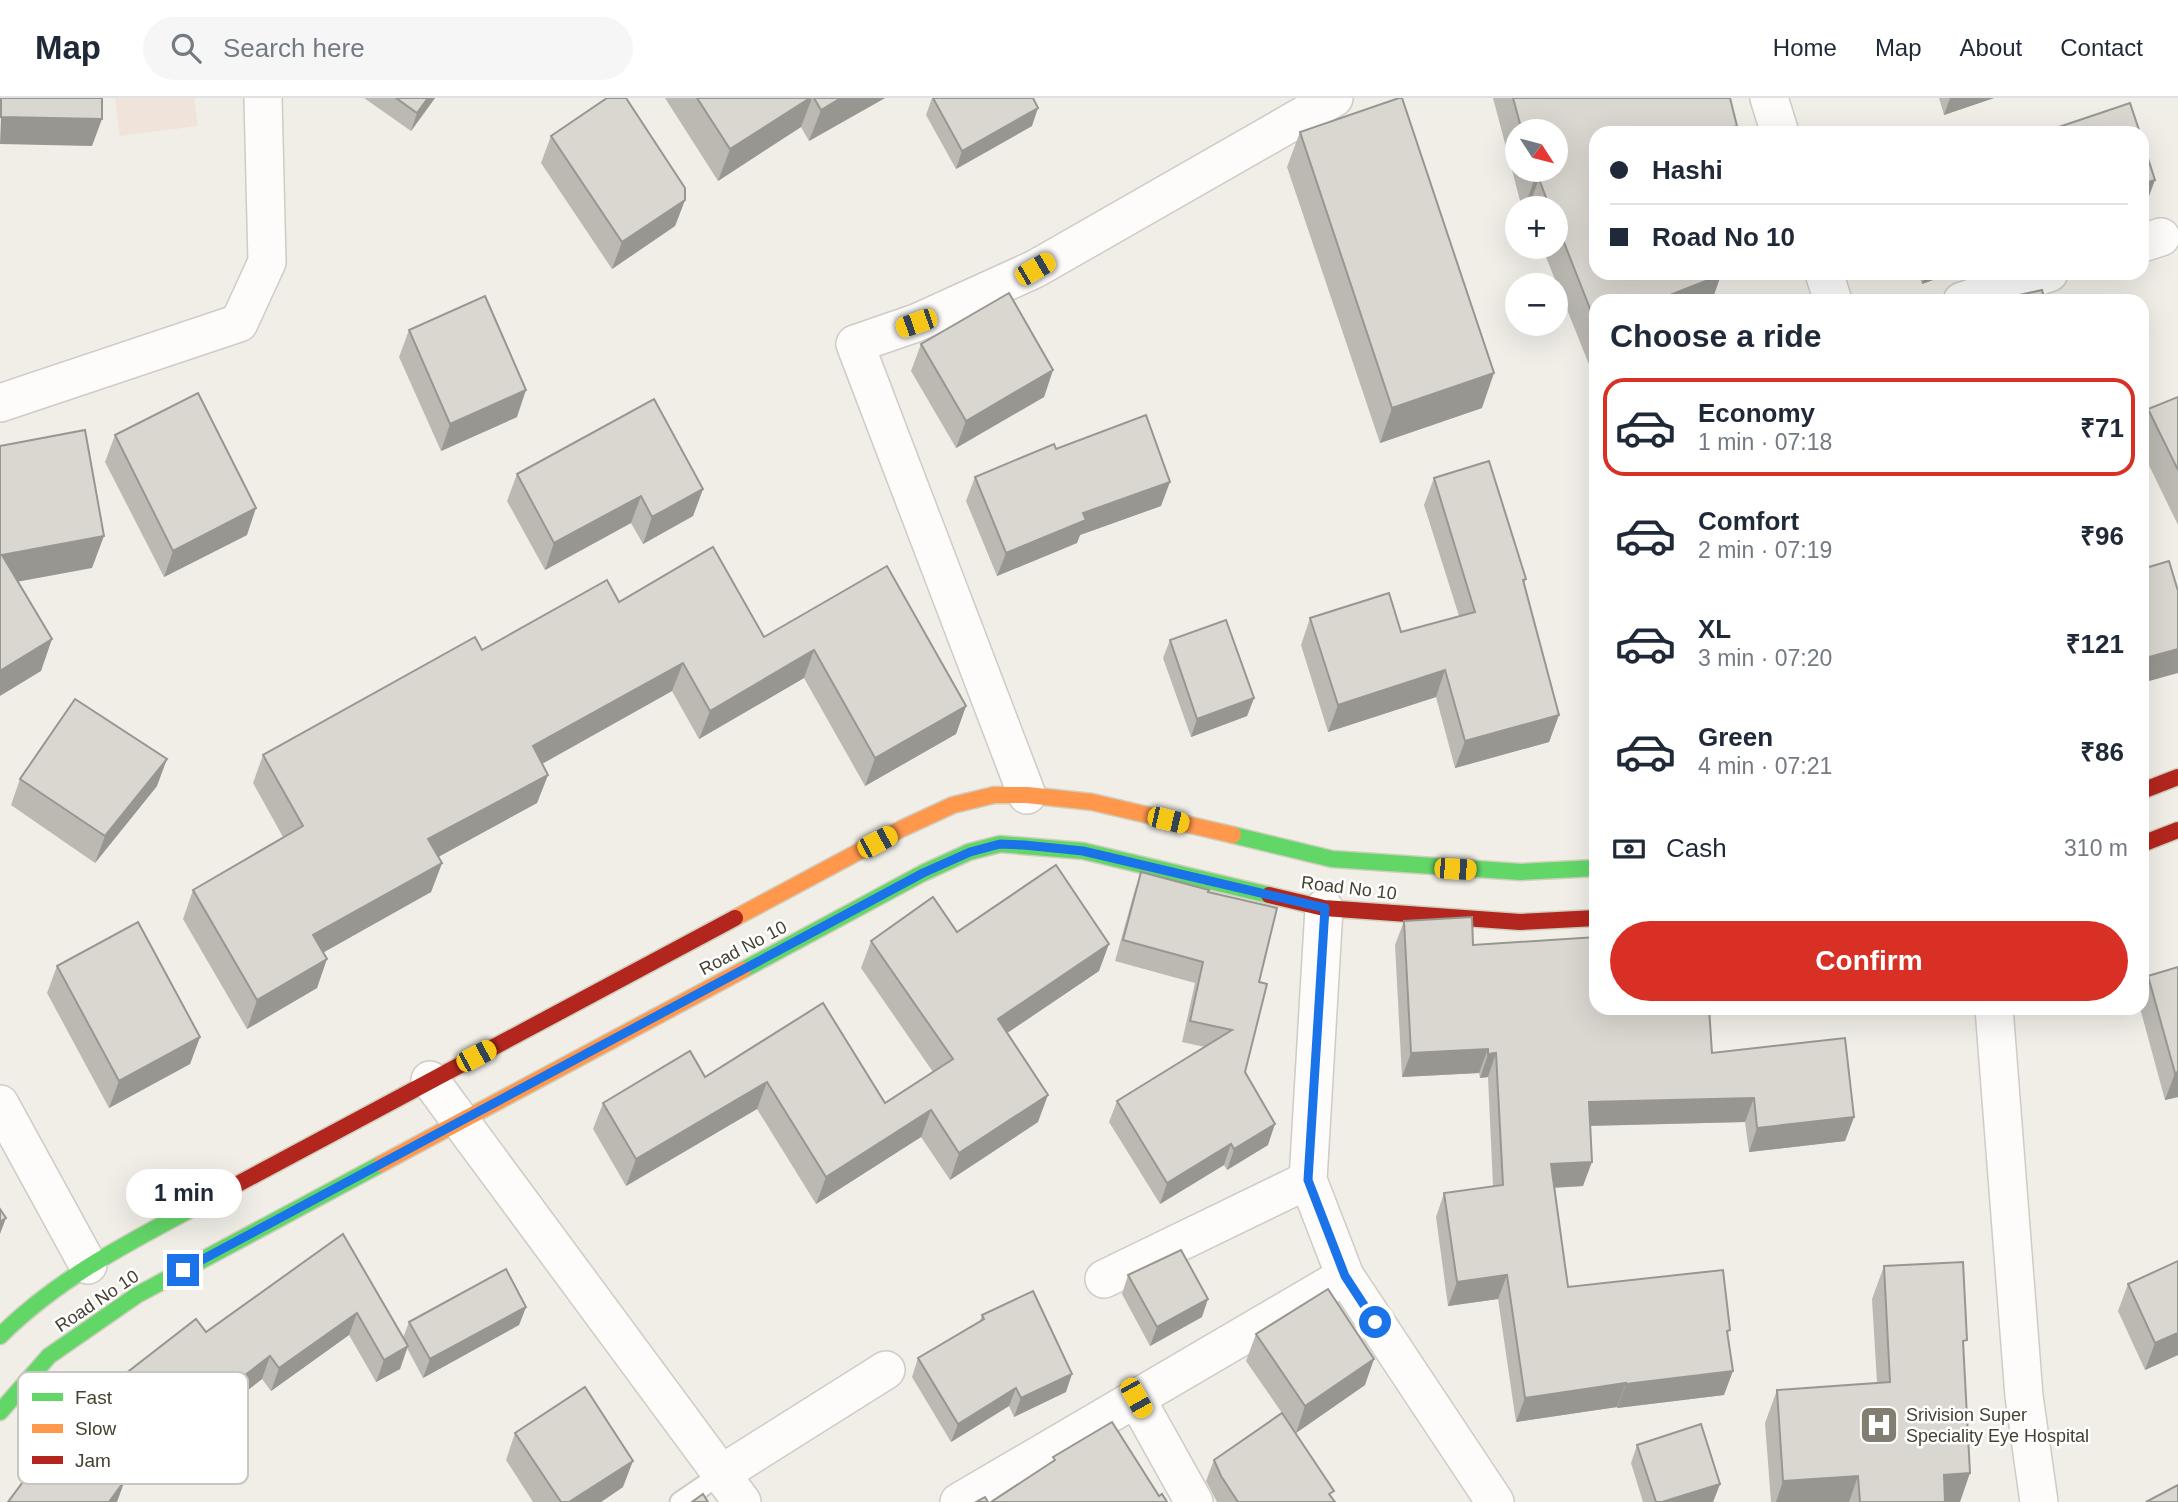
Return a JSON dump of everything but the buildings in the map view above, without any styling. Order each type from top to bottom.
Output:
[{"type":"main road","points":[[2149,788],[2178,777]]},
{"type":"main road","name":"Road No 10","points":[[0,1336],[18,1318],[88,1265],[901,829],[953,805],[994,794],[1027,795],[1092,802],[1332,859],[1521,872],[1589,868]]},
{"type":"main road","points":[[2149,841],[2178,830]]},
{"type":"main road","name":"Road No 10","points":[[34,1372],[50,1356],[137,1295],[923,873],[970,852],[1000,844],[1083,851],[1325,908],[1520,922],[1589,918]]},
{"type":"main road","name":"Road No 10","points":[[0,1412],[18,1390]]},
{"type":"street","points":[[0,403],[239,323],[267,262],[263,98]]},
{"type":"street","points":[[1027,795],[855,344],[916,323],[1035,269],[1334,98]]},
{"type":"street","points":[[1769,98],[1778,126]]},
{"type":"street","points":[[1984,294],[2027,280]]},
{"type":"street","points":[[1325,908],[1308,1180],[1345,1276],[1495,1502]]},
{"type":"street","points":[[1995,1015],[2024,1396],[2039,1502]]},
{"type":"street","points":[[430,1080],[731,1488],[886,1370]]},
{"type":"street","points":[[0,1104],[88,1265]]},
{"type":"street","points":[[1104,1279],[1308,1180]]},
{"type":"street","points":[[959,1502],[1345,1276]]},
{"type":"street","points":[[1136,1398],[1194,1502]]},
{"type":"lane","points":[[680,1502],[731,1488]]},
{"type":"shaded area","points":[[115,98],[194,98],[198,126],[120,136]]},
{"type":"traffic: fast","points":[[1233,835],[1332,859],[1521,872],[1589,868]]},
{"type":"traffic: fast","points":[[743,970],[923,873],[969,852],[1000,844],[1083,851],[1269,895]]},
{"type":"traffic: fast","points":[[35,1372],[49,1356],[137,1295],[381,1164]]},
{"type":"traffic: fast","points":[[0,1336],[26,1312],[82,1271],[236,1185]]},
{"type":"traffic: fast","points":[[0,1412],[18,1391]]},
{"type":"traffic: slow","points":[[735,918],[901,829],[953,805],[994,795],[1027,795],[1092,802],[1233,835]]},
{"type":"traffic: slow","points":[[381,1164],[743,970]]},
{"type":"traffic: jam","points":[[2149,788],[2178,777]]},
{"type":"traffic: jam","points":[[2149,841],[2178,830]]},
{"type":"traffic: jam","points":[[1269,895],[1324,908],[1520,922],[1589,918]]},
{"type":"traffic: jam","points":[[236,1185],[735,918]]},
{"type":"place","name":"Srivision Super Speciality Eye Hospital","points":[[1879,1425]]},
{"type":"route","points":[[183,1270],[923,873],[970,852],[1000,844],[1024,845],[1083,851],[1325,908],[1308,1180],[1345,1276],[1375,1322]]}]
